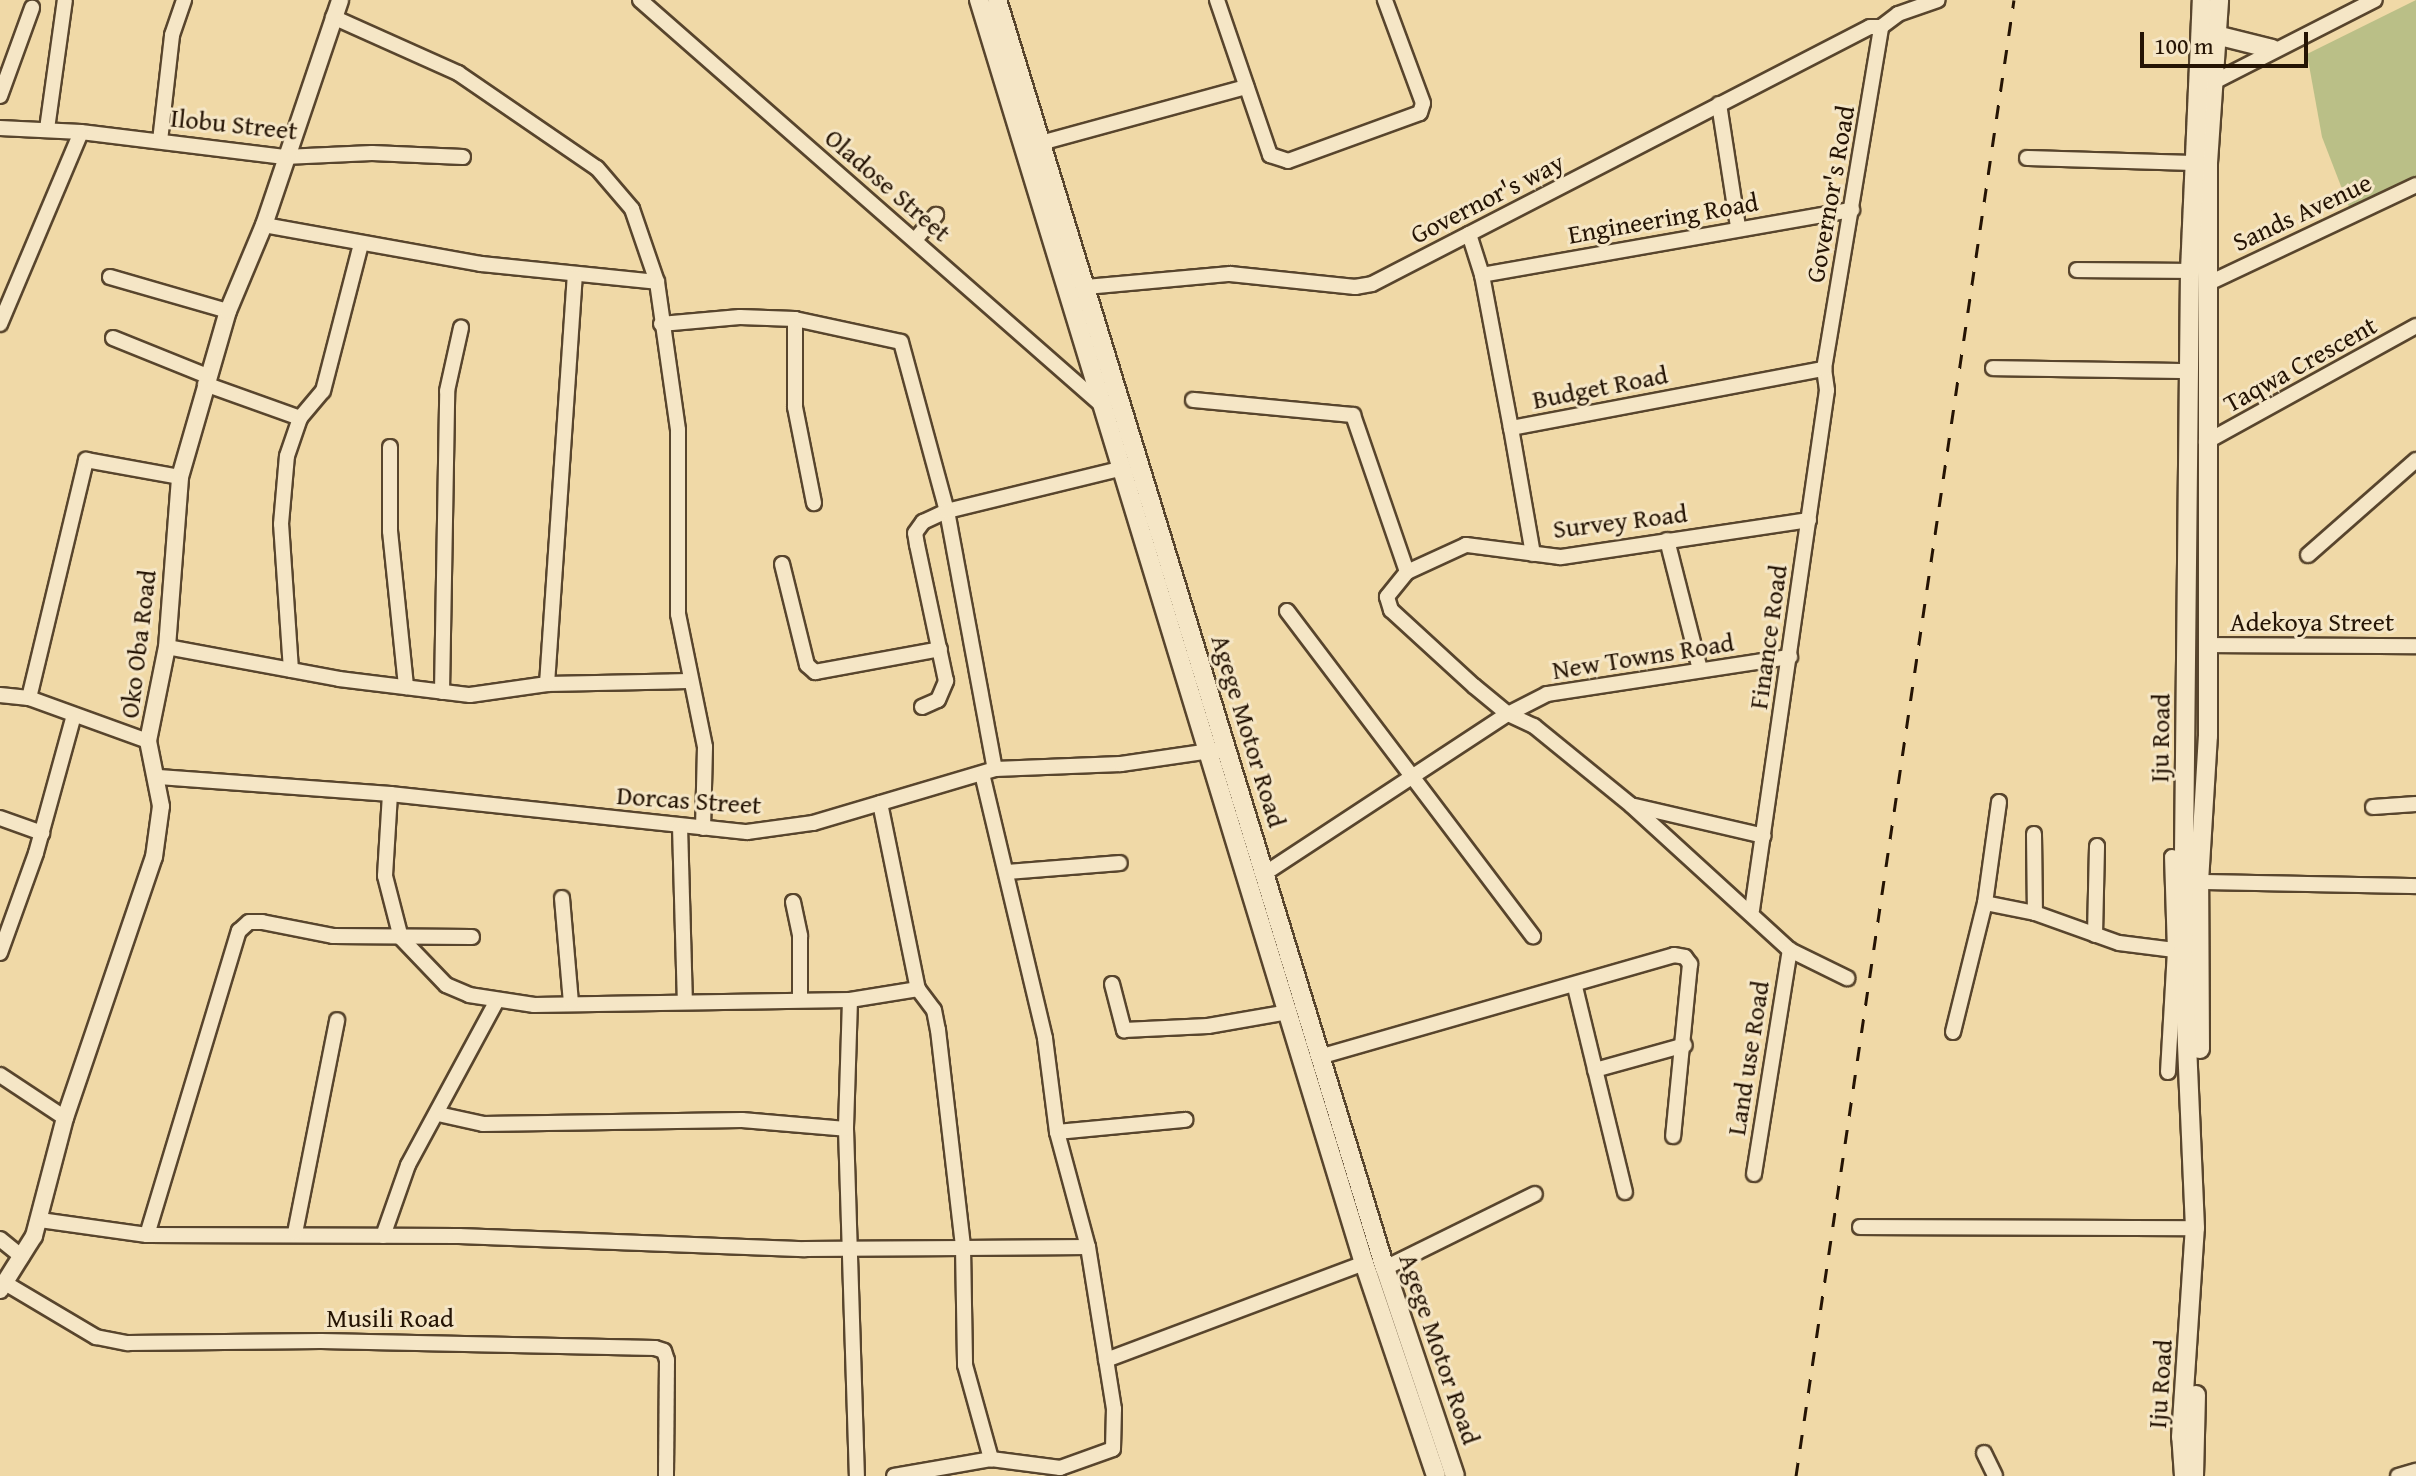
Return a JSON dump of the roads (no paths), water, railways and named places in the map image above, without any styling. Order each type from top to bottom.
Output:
[{"type":"main road","name":"Agege Motor Road","points":[[979,0],[1104,408],[1218,750],[1264,874],[1319,1057],[1332,1123]]},
{"type":"main road","name":"Agege Motor Road","points":[[997,0],[1123,407],[1288,1012],[1332,1123],[1363,1225],[1385,1268],[1455,1476]]},
{"type":"main road","name":"Iju Road","points":[[2194,1476],[2199,882],[2208,645],[2206,442],[2209,283],[2202,0]]},
{"type":"main road","name":"Iju Road","points":[[2184,1476],[2181,1437],[2195,1228],[2179,951],[2190,271],[2194,163],[2219,0]]},
{"type":"main road","points":[[2216,35],[2272,49]]},
{"type":"main road","name":"Agege Motor Road","points":[[1363,1225],[1364,1263],[1436,1476]]},
{"type":"street","points":[[47,129],[65,0]]},
{"type":"street","points":[[160,141],[172,35],[184,0]]},
{"type":"street","name":"Oko Oba Road","points":[[3,1287],[40,1220],[65,1118],[154,857],[161,806],[159,777],[148,741],[167,647],[180,477],[228,311],[264,225],[284,157],[340,0]]},
{"type":"street","name":"Oladose Street","points":[[640,0],[1104,408]]},
{"type":"street","points":[[1217,0],[1270,155],[1278,161],[1410,121],[1423,103],[1385,0]]},
{"type":"street","name":"Governor's way","points":[[1086,287],[1230,274],[1355,287],[1372,284],[1870,27],[1881,27],[1898,14],[1938,0]]},
{"type":"street","points":[[2206,85],[2272,49],[2375,0]]},
{"type":"street","points":[[0,96],[32,8]]},
{"type":"street","points":[[333,17],[458,73],[597,168],[632,209],[657,282],[678,430],[678,614],[688,681],[705,747],[703,828]]},
{"type":"street","name":"Governor's Road","points":[[1824,369],[1881,27]]},
{"type":"street","points":[[1041,143],[1246,87]]},
{"type":"street","points":[[1719,104],[1738,227]]},
{"type":"street","name":"Ilobu Street","points":[[0,128],[81,132],[284,157],[372,153],[463,157]]},
{"type":"street","points":[[0,324],[81,132]]},
{"type":"street","points":[[2027,158],[2194,163]]},
{"type":"street","name":"Sands Avenue","points":[[2209,283],[2416,185]]},
{"type":"street","name":"Engineering Road","points":[[1482,275],[1738,227],[1852,210]]},
{"type":"street","points":[[915,240],[936,215]]},
{"type":"street","points":[[264,225],[361,244],[575,277],[657,282]]},
{"type":"street","points":[[1469,234],[1482,275],[1511,428]]},
{"type":"street","points":[[291,670],[281,524],[287,456],[300,418],[323,391],[361,244]]},
{"type":"street","points":[[2077,270],[2190,271]]},
{"type":"street","points":[[110,277],[228,311]]},
{"type":"street","points":[[547,684],[575,277]]},
{"type":"street","points":[[661,324],[740,317],[795,319],[901,342],[947,511],[989,771],[1045,1038],[1057,1132],[1088,1247],[1114,1409],[1113,1449],[1060,1468],[991,1459],[894,1476]]},
{"type":"street","points":[[795,319],[795,407],[814,503]]},
{"type":"street","name":"Taqwa Crescent","points":[[2206,442],[2416,326]]},
{"type":"street","points":[[442,692],[447,391],[461,328]]},
{"type":"street","points":[[113,338],[300,418]]},
{"type":"street","points":[[1993,368],[2190,371]]},
{"type":"street","name":"Budget Road","points":[[1533,554],[1511,428],[1824,369]]},
{"type":"street","name":"Finance Road","points":[[1752,910],[1827,390],[1824,369]]},
{"type":"street","points":[[1193,400],[1353,415],[1407,572],[1387,597],[1391,610],[1508,714]]},
{"type":"street","points":[[1104,408],[1123,407]]},
{"type":"street","points":[[390,447],[390,531],[406,687]]},
{"type":"street","points":[[29,698],[86,460],[180,477]]},
{"type":"street","points":[[2308,555],[2416,460]]},
{"type":"street","points":[[922,707],[938,700],[944,691],[940,649],[915,533],[923,522],[947,511],[1124,468]]},
{"type":"street","name":"Survey Road","points":[[1407,572],[1466,545],[1560,557],[1809,520]]},
{"type":"street","points":[[1667,540],[1700,669]]},
{"type":"street","points":[[782,564],[807,665],[815,672],[940,649]]},
{"type":"street","points":[[1287,611],[1533,936]]},
{"type":"street","name":"Adekoya Street","points":[[2208,645],[2416,646]]},
{"type":"street","points":[[167,647],[291,670],[442,692],[497,694],[547,684],[688,681]]},
{"type":"street","name":"New Towns Road","points":[[1264,874],[1508,714],[1553,692],[1790,657]]},
{"type":"street","points":[[0,695],[29,698],[148,741]]},
{"type":"street","name":"Land use Road","points":[[1508,714],[1534,726],[1631,805],[1752,910],[1790,950],[1847,978]]},
{"type":"street","points":[[0,953],[42,833],[74,715]]},
{"type":"street","name":"Dorcas Street","points":[[159,777],[390,794],[703,828],[781,830],[989,771],[1121,764],[1218,750]]},
{"type":"street","points":[[390,794],[385,876],[401,938],[446,985],[496,1002],[571,1003],[850,1000],[918,989]]},
{"type":"street","points":[[1953,1032],[1985,903],[1999,802]]},
{"type":"street","points":[[880,803],[918,989],[934,1010],[938,1030],[963,1247],[965,1365],[991,1459]]},
{"type":"street","points":[[2373,807],[2416,804]]},
{"type":"street","name":"Land use Road","points":[[1631,805],[1764,836]]},
{"type":"street","points":[[0,818],[42,833]]},
{"type":"street","points":[[680,826],[685,1001]]},
{"type":"street","points":[[2034,834],[2035,913]]},
{"type":"street","points":[[2095,935],[2097,846]]},
{"type":"street","points":[[2168,1072],[2179,951],[2172,857]]},
{"type":"street","points":[[1008,872],[1120,863]]},
{"type":"street","points":[[2199,882],[2416,886]]},
{"type":"street","points":[[562,898],[571,1003]]},
{"type":"street","points":[[793,902],[800,936],[800,999]]},
{"type":"street","points":[[1985,903],[2035,913],[2095,935],[2179,951]]},
{"type":"street","points":[[147,1235],[239,931],[249,922],[262,922],[333,936],[472,937]]},
{"type":"street","name":"Land use Road","points":[[1754,1174],[1790,950]]},
{"type":"street","points":[[1319,1057],[1575,987],[1674,955],[1685,957],[1690,964],[1685,1045],[1673,1136]]},
{"type":"street","points":[[1112,984],[1124,1030],[1208,1026],[1288,1012]]},
{"type":"street","points":[[1575,987],[1625,1192]]},
{"type":"street","points":[[850,1000],[846,1129],[857,1476]]},
{"type":"street","points":[[383,1236],[408,1165],[496,1002]]},
{"type":"street","points":[[295,1233],[337,1020]]},
{"type":"street","points":[[1595,1070],[1685,1045]]},
{"type":"street","points":[[0,1075],[65,1118]]},
{"type":"street","points":[[438,1114],[483,1124],[742,1120],[846,1129]]},
{"type":"street","points":[[1057,1132],[1185,1120]]},
{"type":"street","points":[[1385,1268],[1535,1194]]},
{"type":"street","points":[[40,1220],[147,1235],[295,1233],[852,1249],[1088,1247]]},
{"type":"street","points":[[1860,1227],[2195,1228]]},
{"type":"street","points":[[0,1239],[22,1257]]},
{"type":"street","points":[[1106,1360],[1364,1263]]},
{"type":"street","name":"Musili Road","points":[[3,1287],[96,1337],[128,1343],[395,1341],[655,1348],[664,1351],[667,1360],[666,1476]]},
{"type":"street","points":[[1984,1453],[1995,1476]]},
{"type":"street","points":[[2398,1476],[2416,1471]]},
{"type":"railway","points":[[1796,1476],[2014,0]]}]
